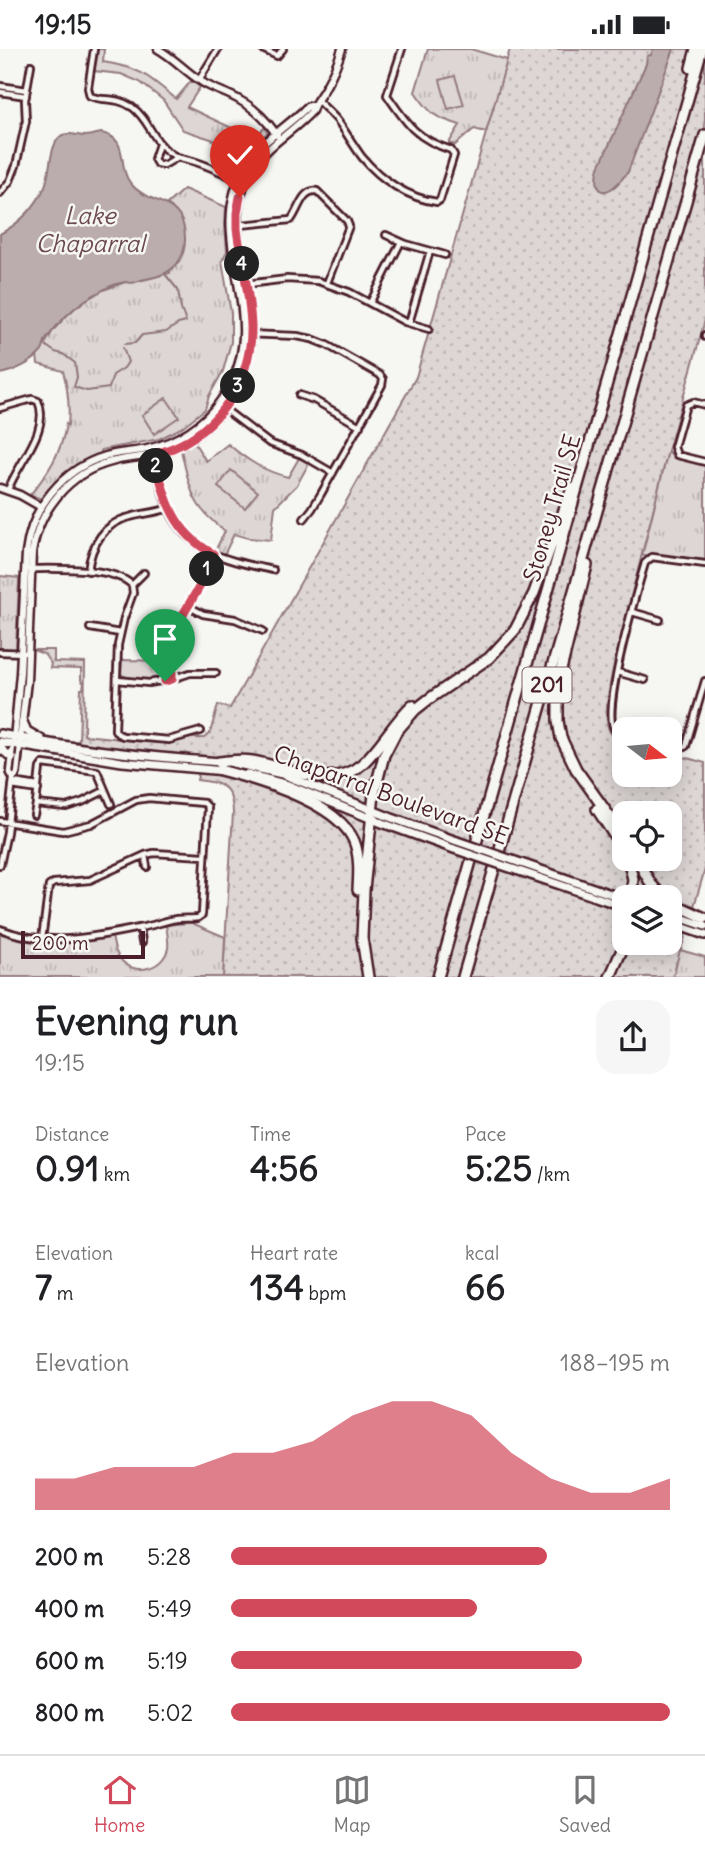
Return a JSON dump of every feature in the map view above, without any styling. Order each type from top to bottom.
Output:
[{"type":"highway","points":[[676,138],[696,49]]},
{"type":"highway","name":"Stoney Trail SE","points":[[438,977],[702,49]]},
{"type":"highway","name":"Stoney Trail SE","points":[[463,977],[705,135]]},
{"type":"highway","points":[[612,832],[569,762],[561,738],[557,704],[561,670],[631,392]]},
{"type":"highway","points":[[368,977],[362,922],[371,814],[382,760],[400,727],[421,705],[485,661],[509,637],[528,607],[599,416]]},
{"type":"highway","points":[[220,766],[251,761],[317,777],[346,774],[365,761],[412,705],[485,661]]},
{"type":"highway","points":[[561,738],[582,779],[612,820]]},
{"type":"highway","points":[[220,766],[305,800],[332,815],[349,832],[358,854],[358,929],[368,977]]},
{"type":"highway","points":[[682,907],[705,918]]},
{"type":"highway","points":[[610,977],[620,955]]},
{"type":"main road","points":[[23,722],[27,731],[51,743]]},
{"type":"main road","name":"Chaparral Boulevard SE","points":[[0,734],[17,741],[122,762],[248,765],[282,774],[371,814],[517,866]]},
{"type":"main road","name":"Chaparral Boulevard SE","points":[[0,745],[17,741],[51,743],[220,766]]},
{"type":"main road","points":[[0,745],[12,758]]},
{"type":"main road","points":[[517,866],[612,895]]},
{"type":"main road","points":[[517,866],[612,902]]},
{"type":"main road","points":[[682,918],[705,926]]},
{"type":"main road","points":[[682,927],[705,935]]},
{"type":"street","points":[[94,49],[89,96],[117,100],[131,107],[168,152],[242,181]]},
{"type":"street","points":[[158,49],[213,89],[240,100],[253,109],[264,118],[277,136]]},
{"type":"street","points":[[199,80],[218,49]]},
{"type":"street","points":[[262,49],[276,56],[283,49]]},
{"type":"street","points":[[13,783],[10,773],[12,758],[23,722],[29,534],[59,484],[71,474],[112,454],[153,451],[190,430],[221,406],[236,373],[248,334],[232,200],[255,152],[316,102],[336,68],[342,49]]},
{"type":"street","points":[[316,102],[338,122],[363,158],[381,176],[409,194],[437,202],[440,200],[454,155],[451,149],[432,144],[414,132],[387,95],[402,49]]},
{"type":"street","points":[[0,193],[10,181],[16,166],[26,121],[26,93],[31,65]]},
{"type":"street","points":[[0,86],[26,93]]},
{"type":"street","points":[[0,92],[26,93]]},
{"type":"street","points":[[159,143],[154,160],[158,165],[164,165],[178,157]]},
{"type":"street","points":[[233,226],[291,220],[306,193],[316,191],[349,226],[327,283]]},
{"type":"street","points":[[386,235],[445,255]]},
{"type":"street","points":[[370,303],[401,242]]},
{"type":"street","points":[[409,323],[430,251]]},
{"type":"street","points":[[242,285],[293,278],[327,283],[409,323],[429,329]]},
{"type":"street","points":[[248,334],[312,338],[383,379],[383,384],[360,426],[304,519]]},
{"type":"street","points":[[299,395],[314,400],[360,426]]},
{"type":"street","points":[[0,408],[31,399],[38,401],[40,408],[33,443],[8,490]]},
{"type":"street","points":[[705,405],[690,402],[685,406],[674,447],[677,455],[705,462]]},
{"type":"street","points":[[221,406],[271,444],[299,454],[333,473]]},
{"type":"street","points":[[153,451],[169,509],[189,537],[213,554],[234,562],[273,570]]},
{"type":"street","points":[[0,488],[44,509]]},
{"type":"street","points":[[88,571],[94,544],[111,525],[130,517],[169,509]]},
{"type":"street","points":[[172,679],[172,653],[181,618],[201,584],[213,554]]},
{"type":"street","points":[[613,717],[617,672],[647,559],[705,563]]},
{"type":"street","points":[[28,569],[88,571],[111,574],[128,581],[132,585],[133,593],[120,633],[115,726],[117,733],[123,736],[169,740],[201,731]]},
{"type":"street","points":[[132,585],[144,573]]},
{"type":"street","points":[[188,606],[203,614],[235,619],[263,631]]},
{"type":"street","points":[[632,612],[660,620]]},
{"type":"street","points":[[90,628],[120,633]]},
{"type":"street","points":[[0,652],[25,653]]},
{"type":"street","points":[[0,866],[9,823],[13,783],[17,774],[17,741],[25,653]]},
{"type":"street","points":[[617,672],[645,680]]},
{"type":"street","points":[[117,681],[149,683],[190,673],[216,673]]},
{"type":"street","points":[[682,748],[686,746],[705,681]]},
{"type":"street","points":[[34,815],[40,768],[43,764],[97,771],[111,804]]},
{"type":"street","points":[[13,783],[38,788]]},
{"type":"street","points":[[36,804],[66,807],[104,791]]},
{"type":"street","points":[[0,821],[63,831],[91,824],[136,800],[149,798],[204,803],[208,807],[202,915],[198,918],[176,919],[72,940],[42,939],[0,929]]},
{"type":"street","points":[[42,939],[50,886],[54,883],[90,880],[154,853],[204,856]]},
{"type":"street","points":[[145,855],[147,867]]},
{"type":"street","points":[[140,928],[142,942]]},
{"type":"green space","points":[[97,49],[104,49],[103,62],[143,74],[176,99],[191,81],[200,87],[187,107],[232,128],[249,143],[265,127],[267,133],[249,153],[237,174],[230,173],[241,153],[183,130],[163,100],[140,82],[121,74],[94,71]]},
{"type":"green space","points":[[428,49],[471,49],[507,60],[486,132],[474,129],[455,145],[449,143],[460,125],[434,114],[415,92]]},
{"type":"green space","points":[[510,49],[705,49],[705,320],[668,451],[613,669],[607,710],[608,726],[612,734],[612,787],[682,787],[682,756],[705,763],[705,869],[682,947],[682,885],[612,885],[612,955],[680,955],[673,977],[223,977],[233,813],[228,791],[219,784],[197,780],[203,756],[168,755],[81,745],[76,741],[79,741],[81,689],[84,683],[81,680],[81,669],[50,668],[51,664],[44,654],[33,650],[54,650],[54,662],[85,663],[84,735],[162,743],[204,738],[210,733],[218,705],[230,708],[416,377]]},
{"type":"green space","points":[[455,76],[464,105],[448,109],[440,80]]},
{"type":"green space","points":[[184,189],[226,207],[227,251],[222,261],[231,313],[231,342],[223,371],[205,409],[181,428],[159,439],[101,450],[102,455],[90,460],[42,499],[30,495],[53,462],[69,418],[63,371],[38,364],[37,355],[60,323],[92,295],[125,282],[170,273],[180,220],[167,204]]},
{"type":"green space","points":[[166,398],[179,417],[154,434],[142,415]]},
{"type":"green space","points":[[194,442],[206,461],[228,444],[256,464],[288,477],[299,458],[309,463],[297,485],[275,507],[271,540],[234,534],[224,555],[215,551],[225,531],[205,514],[194,496],[181,450]]},
{"type":"green space","points":[[668,451],[674,458],[705,465],[705,560],[663,555],[642,556]]},
{"type":"green space","points":[[231,470],[258,492],[245,508],[218,487]]},
{"type":"green space","points":[[0,576],[19,578],[16,649],[0,650]]},
{"type":"green space","points":[[122,660],[168,661],[167,674],[152,680],[130,678],[121,674]]},
{"type":"green space","points":[[192,923],[225,937],[223,977],[0,977],[0,932],[56,941],[112,936],[120,959],[135,969],[142,969],[156,965],[165,955],[168,945],[166,925]]},
{"type":"green space","points":[[682,951],[705,957],[705,977],[673,977]]},
{"type":"water","points":[[653,49],[674,49],[628,172],[614,187],[602,191],[597,181],[599,167],[646,64],[647,56],[651,55]]},
{"type":"water","name":"Lake Chaparral","points":[[101,133],[110,136],[120,147],[124,169],[131,184],[179,215],[185,237],[183,254],[169,271],[133,283],[114,285],[84,301],[55,328],[38,355],[23,366],[0,374],[0,234],[21,220],[37,201],[47,180],[58,138],[66,134],[85,136]]},
{"type":"waterway","points":[[124,344],[135,343],[142,335],[166,332],[186,322],[178,290],[165,274]]},
{"type":"waterway","points":[[45,345],[75,363],[77,377],[74,387],[87,391],[109,388],[113,375],[128,362],[123,348]]},
{"type":"route","points":[[165,681],[172,679],[172,653],[181,618],[201,584],[213,554],[189,537],[173,516],[163,493],[154,454],[187,441],[203,430],[227,404],[245,367],[250,349],[251,327],[237,229],[240,197]]}]
